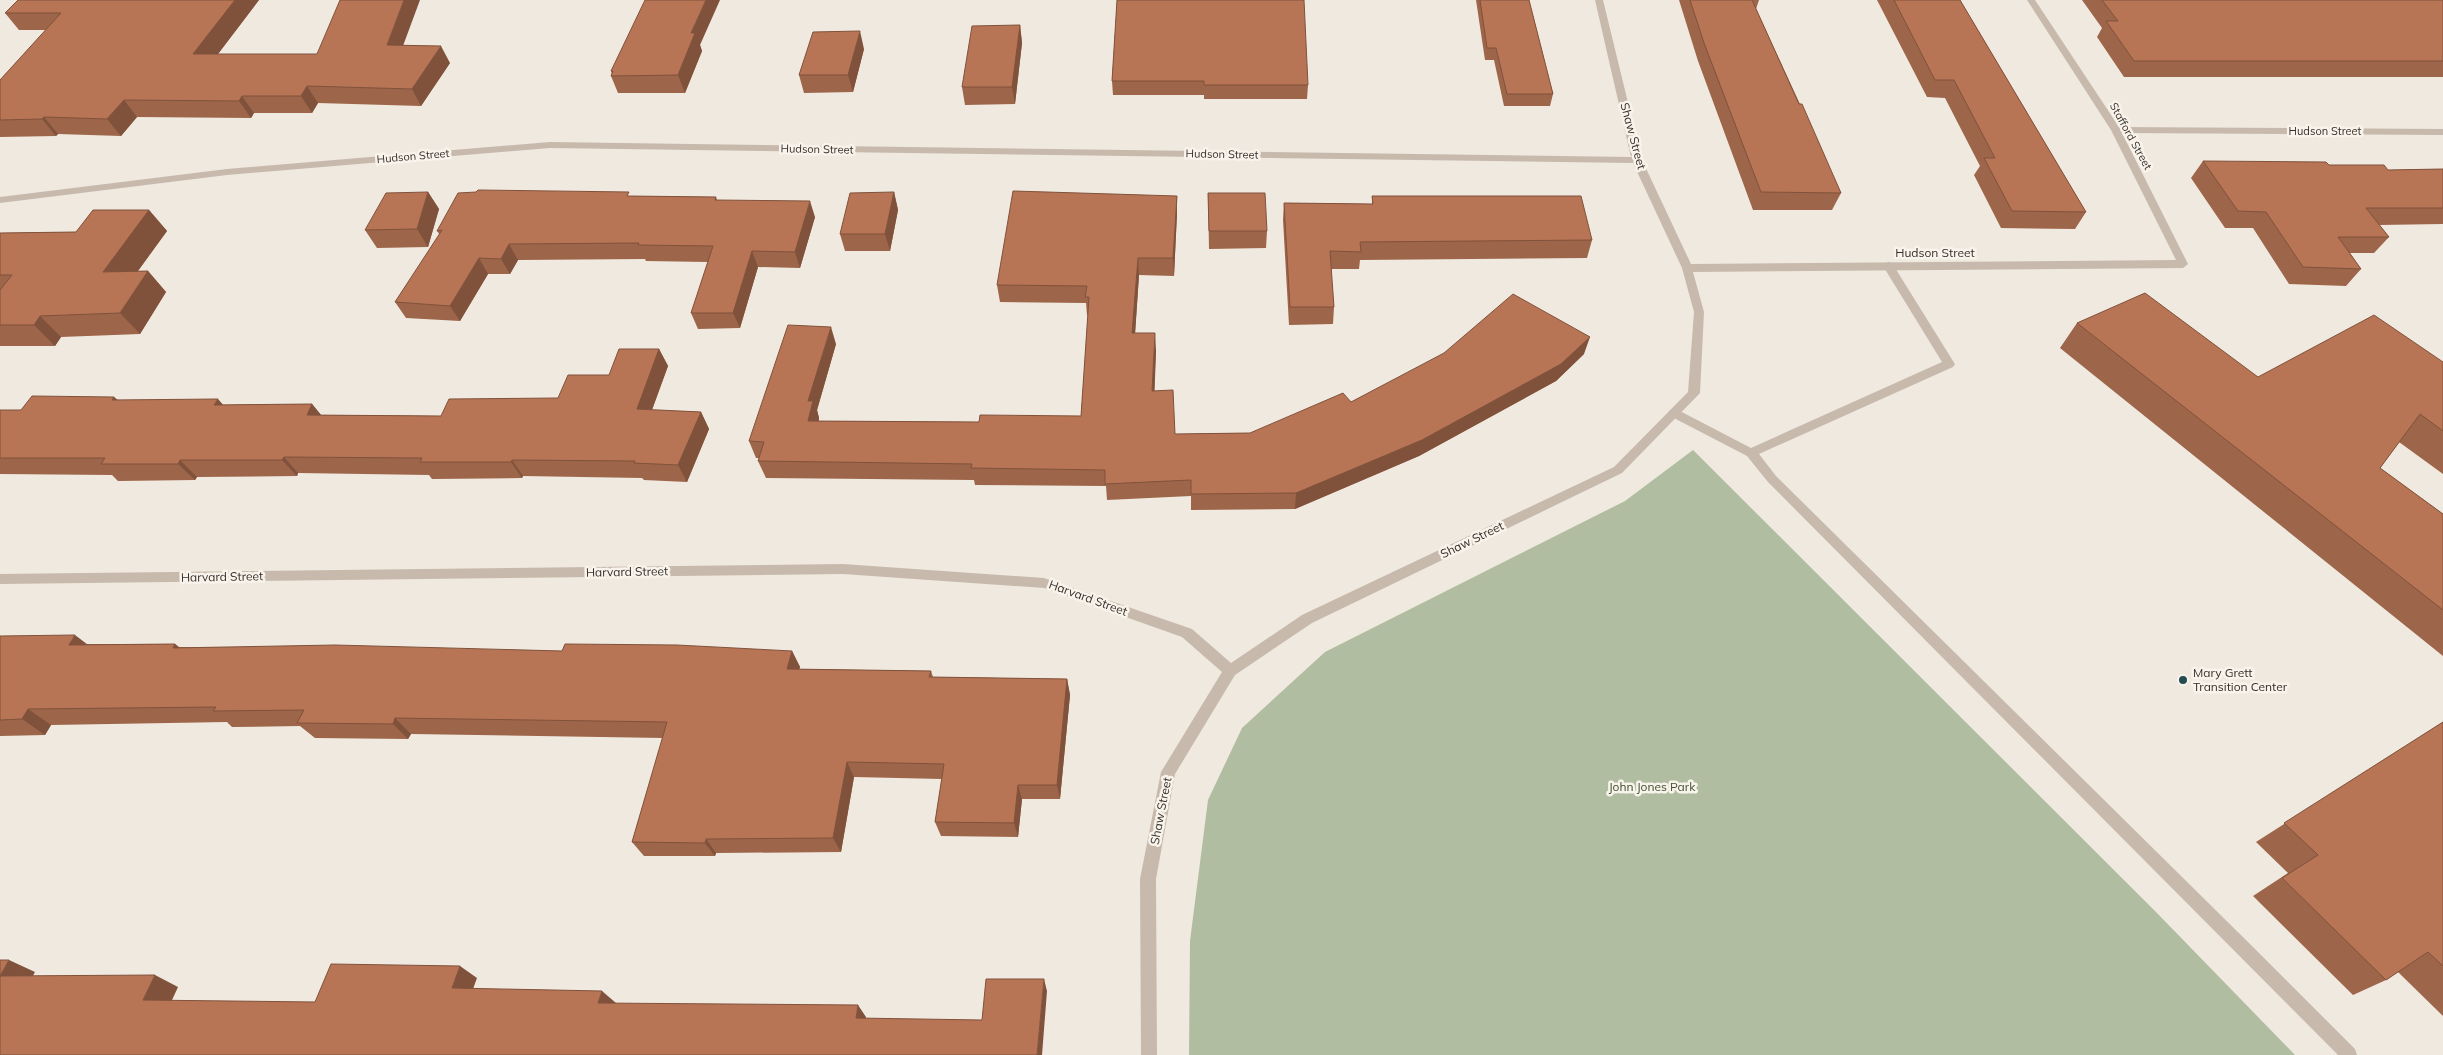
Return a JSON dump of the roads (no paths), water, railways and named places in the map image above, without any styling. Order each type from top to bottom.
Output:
[{"type":"street","name":"Shaw Street","points":[[1149,1055],[1148,879],[1168,772],[1230,671],[1307,619],[1618,470],[1694,393],[1699,312],[1687,268],[1637,160],[1599,0]]},
{"type":"street","name":"Stafford Street","points":[[2031,0],[2116,130],[2183,264]]},
{"type":"street","name":"Hudson Street","points":[[2116,130],[2443,132]]},
{"type":"street","name":"Hudson Street","points":[[0,200],[227,172],[550,145],[1637,160]]},
{"type":"street","name":"Hudson Street","points":[[1687,268],[2183,264]]},
{"type":"street","points":[[1751,453],[1949,364],[1888,266]]},
{"type":"street","points":[[1674,413],[1751,453],[1772,480],[2228,931],[2349,1055]]},
{"type":"street","name":"Harvard Street","points":[[0,579],[844,569],[1044,583],[1187,633],[1230,671]]},
{"type":"place","name":"Mary Grett Transition Center","points":[[2183,680]]},
{"type":"park label","name":"John Jones Park","points":[[1652,787]]}]
